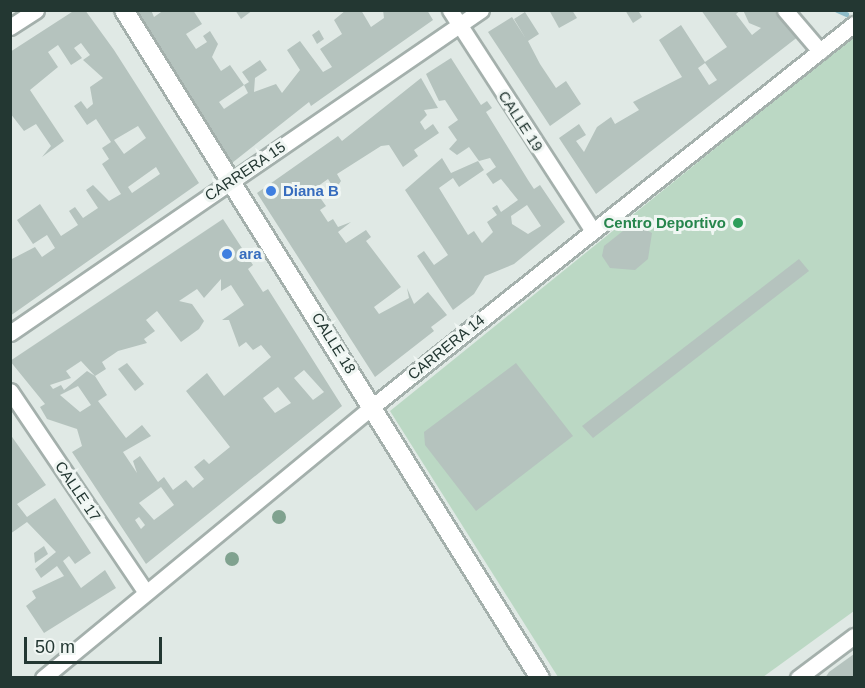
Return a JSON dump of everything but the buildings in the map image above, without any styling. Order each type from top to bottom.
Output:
[{"type":"street","points":[[10,27],[36,10]]},
{"type":"street","name":"CALLE 18","points":[[124,10],[233,180],[540,678]]},
{"type":"street","name":"CALLE 19","points":[[450,10],[592,231]]},
{"type":"street","name":"CARRERA 15","points":[[10,333],[481,10]]},
{"type":"street","points":[[785,10],[820,51]]},
{"type":"street","name":"CARRERA 14","points":[[43,678],[145,591],[373,406],[855,24]]},
{"type":"street","name":"CALLE 17","points":[[10,391],[145,591]]},
{"type":"street","points":[[799,677],[855,636]]},
{"type":"green space","name":"Centro Deportivo","points":[[854,36],[854,611],[763,677],[558,677],[390,411]]},
{"type":"waterway","points":[[837,10],[846,14]]},
{"type":"place","name":"Diana B","points":[[271,191]]},
{"type":"place","name":"Centro Deportivo","points":[[738,223]]},
{"type":"place","name":"ara","points":[[227,254]]}]
